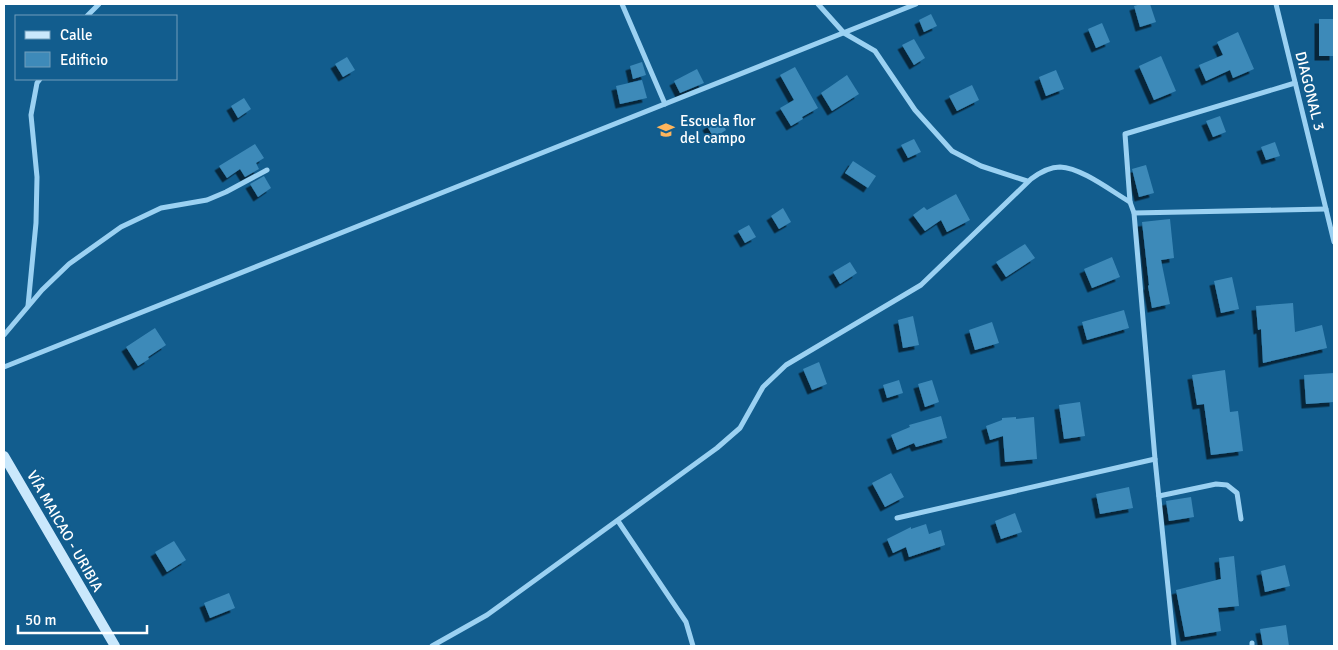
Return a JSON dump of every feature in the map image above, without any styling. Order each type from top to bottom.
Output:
[{"type":"street","points":[[88,15],[99,4]]},
{"type":"street","points":[[622,4],[665,104]]},
{"type":"street","points":[[818,4],[844,33],[875,52],[915,110],[952,151],[981,166],[1027,182]]},
{"type":"street","points":[[4,367],[916,4]]},
{"type":"street","name":"DIAGONAL 3","points":[[1276,4],[1334,242]]},
{"type":"street","points":[[28,307],[36,224],[36,177],[31,115],[39,80]]},
{"type":"street","points":[[1174,646],[1155,459],[1134,213],[1130,202],[1125,134],[1295,83]]},
{"type":"street","points":[[432,646],[488,615],[717,448],[740,428],[763,387],[786,365],[921,285],[1027,182],[1045,170],[1060,167],[1082,173],[1130,202]]},
{"type":"street","points":[[4,335],[42,290],[69,264],[121,227],[161,208],[207,200],[267,170]]},
{"type":"street","points":[[1134,213],[1326,210]]},
{"type":"street","name":"VÍA MAICAO - URIBIA","points":[[4,456],[115,646]]},
{"type":"street","points":[[897,518],[1155,459]]},
{"type":"street","points":[[1159,496],[1216,484],[1227,486],[1237,493],[1241,519]]},
{"type":"street","points":[[618,521],[686,622],[693,646]]},
{"type":"building","points":[[1150,4],[1156,22],[1140,27],[1134,6]]},
{"type":"building","points":[[931,14],[937,26],[924,32],[919,20]]},
{"type":"building","points":[[1319,19],[1334,19],[1334,56],[1319,56]]},
{"type":"building","points":[[1102,23],[1110,42],[1096,48],[1088,29]]},
{"type":"building","points":[[1238,32],[1254,69],[1233,78],[1230,70],[1206,81],[1199,65],[1223,55],[1217,42]]},
{"type":"building","points":[[914,39],[925,58],[914,65],[902,45]]},
{"type":"building","points":[[1161,56],[1176,91],[1154,100],[1139,66]]},
{"type":"building","points":[[347,57],[355,70],[343,77],[335,64]]},
{"type":"building","points":[[642,62],[646,75],[633,79],[630,66]]},
{"type":"building","points":[[795,67],[818,108],[791,126],[780,108],[794,100],[780,75]]},
{"type":"building","points":[[697,69],[704,83],[680,93],[674,81]]},
{"type":"building","points":[[1056,70],[1064,89],[1046,96],[1039,77]]},
{"type":"building","points":[[847,75],[859,94],[832,111],[821,93]]},
{"type":"building","points":[[642,80],[647,98],[620,104],[616,86]]},
{"type":"building","points":[[972,85],[979,100],[957,111],[949,96]]},
{"type":"building","points":[[244,98],[251,109],[238,118],[231,106]]},
{"type":"building","points":[[1220,116],[1226,132],[1213,137],[1206,121]]},
{"type":"building","points":[[719,118],[726,130],[714,138],[707,126]]},
{"type":"building","points":[[914,139],[921,152],[908,158],[901,145]]},
{"type":"building","points":[[1275,142],[1280,156],[1266,160],[1261,147]]},
{"type":"building","points":[[255,144],[264,158],[256,163],[259,169],[245,177],[240,169],[227,178],[219,166]]},
{"type":"building","points":[[853,161],[876,176],[868,188],[845,173]]},
{"type":"building","points":[[1146,165],[1154,193],[1139,197],[1132,169]]},
{"type":"building","points":[[264,176],[271,188],[258,197],[250,184]]},
{"type":"building","points":[[956,194],[970,220],[947,232],[941,220],[925,231],[913,215],[924,207],[927,210]]},
{"type":"building","points":[[783,208],[791,222],[779,229],[771,216]]},
{"type":"building","points":[[1170,219],[1174,258],[1161,260],[1170,304],[1152,308],[1142,222]]},
{"type":"building","points":[[749,225],[756,237],[745,243],[738,231]]},
{"type":"building","points":[[1025,244],[1035,258],[1006,277],[996,262]]},
{"type":"building","points":[[1112,257],[1120,277],[1092,288],[1084,269]]},
{"type":"building","points":[[850,262],[857,273],[840,284],[833,272]]},
{"type":"building","points":[[1232,277],[1239,309],[1221,313],[1214,281]]},
{"type":"building","points":[[1293,303],[1295,332],[1322,325],[1327,348],[1263,363],[1261,329],[1258,330],[1256,306]]},
{"type":"building","points":[[1124,310],[1129,328],[1087,340],[1082,322]]},
{"type":"building","points":[[913,316],[919,345],[903,348],[898,320]]},
{"type":"building","points":[[992,322],[999,343],[975,350],[969,330]]},
{"type":"building","points":[[155,328],[166,345],[138,366],[126,347]]},
{"type":"building","points":[[819,362],[827,384],[812,390],[803,369]]},
{"type":"building","points":[[1225,370],[1230,412],[1238,411],[1243,451],[1211,455],[1204,404],[1197,405],[1192,375]]},
{"type":"building","points":[[1334,373],[1334,402],[1306,404],[1304,375]]},
{"type":"building","points":[[899,380],[903,393],[887,398],[883,385]]},
{"type":"building","points":[[932,380],[939,402],[925,407],[918,384]]},
{"type":"building","points":[[1080,402],[1085,436],[1064,439],[1059,405]]},
{"type":"building","points":[[941,416],[947,438],[916,447],[914,443],[897,450],[891,435],[910,427],[909,425]]},
{"type":"building","points":[[1016,417],[1016,419],[1034,417],[1037,459],[1005,462],[1003,436],[990,440],[986,426],[1002,420],[1002,418]]},
{"type":"building","points":[[891,473],[904,497],[885,507],[872,483]]},
{"type":"building","points":[[1129,487],[1133,508],[1100,514],[1096,494]]},
{"type":"building","points":[[1191,497],[1194,517],[1169,521],[1166,501]]},
{"type":"building","points":[[1015,513],[1022,532],[1001,539],[995,521]]},
{"type":"building","points":[[926,524],[929,534],[941,530],[945,545],[909,557],[906,547],[893,553],[887,539],[911,527],[911,529]]},
{"type":"building","points":[[174,541],[186,560],[167,572],[155,552]]},
{"type":"building","points":[[1234,556],[1239,606],[1218,608],[1221,631],[1185,637],[1176,590],[1221,579],[1219,558]]},
{"type":"building","points":[[1285,565],[1290,586],[1265,592],[1261,571]]},
{"type":"building","points":[[229,593],[235,608],[210,618],[204,603]]},
{"type":"building","points":[[1286,625],[1289,646],[1263,646],[1260,629]]},
{"type":"place","name":"Escuela flor del campo","points":[[666,130]]}]
